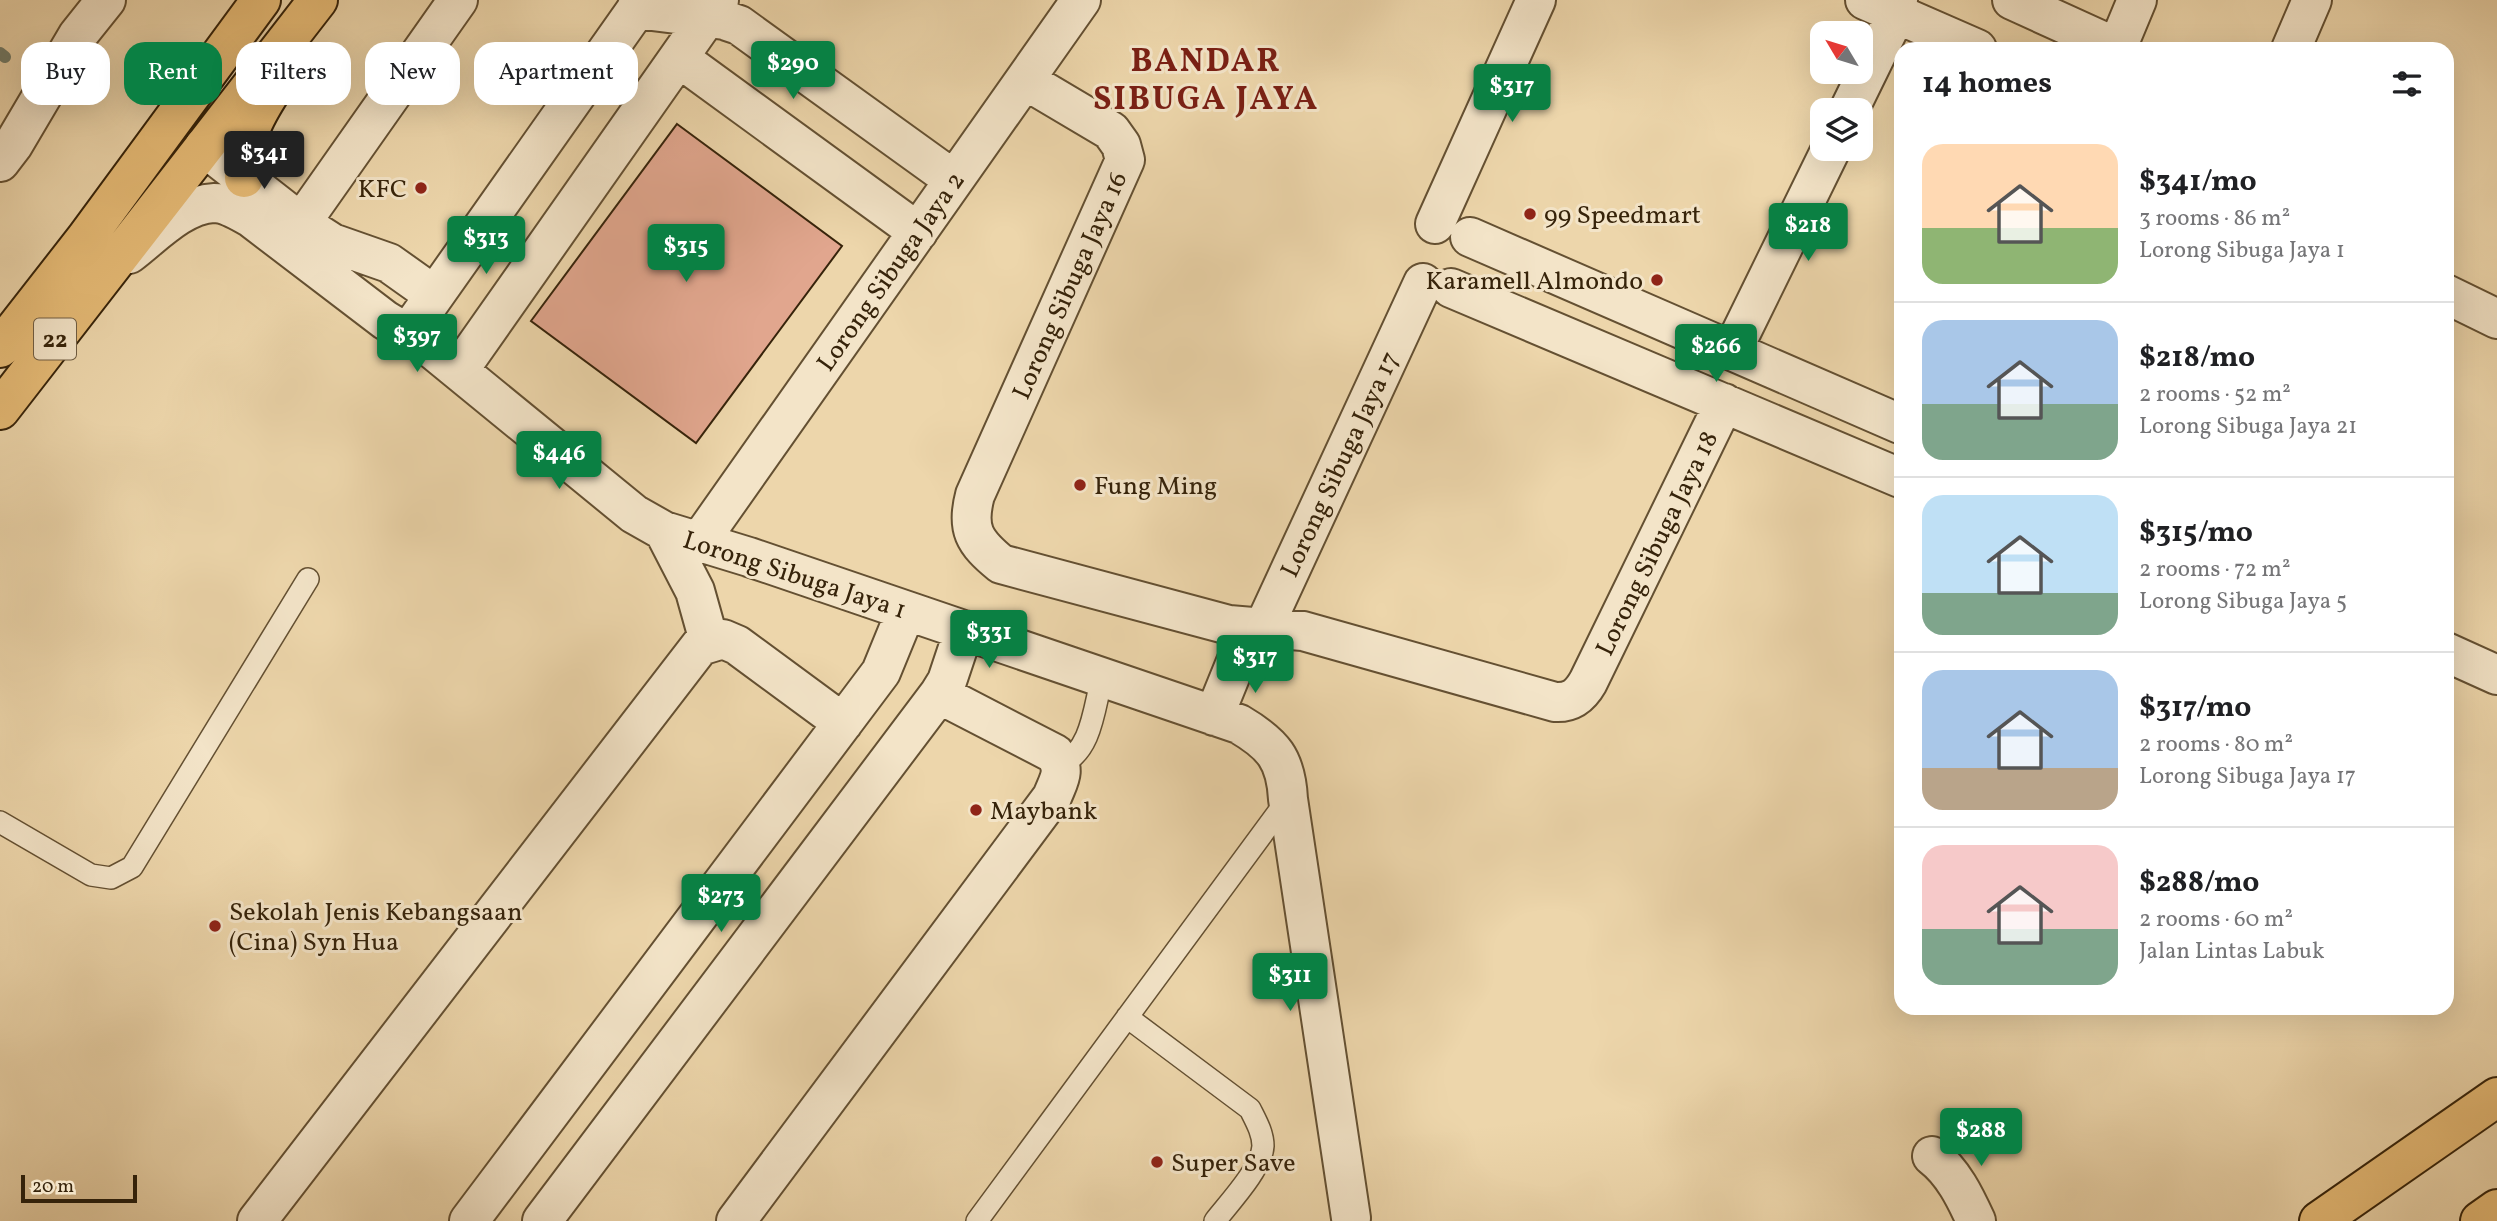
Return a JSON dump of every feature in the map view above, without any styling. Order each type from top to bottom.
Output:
[{"type":"main road","name":"22","points":[[0,348],[86,238],[261,0]]},
{"type":"main road","name":"22","points":[[0,410],[315,4]]},
{"type":"main road","points":[[244,178],[244,148],[249,129],[294,58],[315,4]]},
{"type":"main road","points":[[86,238],[136,206],[185,146],[196,144],[204,147]]},
{"type":"main road","points":[[2319,1221],[2497,1097]]},
{"type":"main road","points":[[2480,1221],[2497,1209]]},
{"type":"street","points":[[4,147],[78,35],[106,0]]},
{"type":"street","points":[[301,223],[458,0]]},
{"type":"street","name":"Lorong Sibuga Jaya 2","points":[[682,536],[918,232],[1081,0]]},
{"type":"street","name":"Lorong Sibuga Jaya 17","points":[[1226,720],[1236,662],[1259,637],[1426,259],[1536,0]]},
{"type":"street","points":[[2012,0],[2105,42]]},
{"type":"street","points":[[2120,42],[2137,0]]},
{"type":"street","points":[[2294,42],[2312,0]]},
{"type":"street","points":[[1854,98],[1892,3],[1964,42]]},
{"type":"street","points":[[408,333],[640,5],[713,9],[724,20],[739,25],[954,180]]},
{"type":"street","points":[[459,370],[713,9]]},
{"type":"street","points":[[679,58],[918,232]]},
{"type":"street","name":"Lorong Sibuga Jaya 16","points":[[1025,80],[1111,131],[1121,145],[1125,160],[975,495],[970,514],[973,533],[984,550],[1001,564],[1229,625],[1259,637]]},
{"type":"street","points":[[204,147],[301,223],[343,248],[442,284],[486,310],[499,313]]},
{"type":"street","points":[[1724,347],[1824,161]]},
{"type":"street","name":"Lorong Sibuga Jaya 1","points":[[111,268],[179,216],[197,207],[215,203],[232,207],[250,217],[385,320],[431,348],[634,514],[682,536],[1226,720],[1258,736],[1272,748],[1283,765],[1287,779],[1351,1219]]},
{"type":"street","points":[[1426,259],[1454,225],[1470,237],[1894,421]]},
{"type":"street","points":[[1426,259],[1467,278],[1475,258],[1470,237]]},
{"type":"street","points":[[1426,259],[1723,403],[1894,475]]},
{"type":"street","points":[[2454,298],[2497,318]]},
{"type":"street","points":[[1723,403],[1747,394],[1724,347]]},
{"type":"street","name":"Lorong Sibuga Jaya 18","points":[[1259,637],[1303,631],[1555,702],[1574,698],[1588,682],[1723,403]]},
{"type":"street","points":[[682,536],[709,641]]},
{"type":"street","points":[[469,1221],[881,672],[906,611]]},
{"type":"street","points":[[542,1221],[939,694],[947,681],[964,630]]},
{"type":"street","points":[[257,1221],[694,652],[709,641],[723,639],[737,645],[843,723]]},
{"type":"street","points":[[2454,656],[2497,675]]},
{"type":"street","points":[[736,1221],[1048,804],[1062,772],[1055,754],[939,694]]},
{"type":"street","points":[[1932,1156],[1942,1164],[1965,1196],[1976,1221]]},
{"type":"lane","points":[[0,822],[91,875],[111,878],[132,867],[308,579]]},
{"type":"lane","points":[[1061,764],[1071,760],[1087,736],[1102,678]]},
{"type":"lane","points":[[977,1221],[1288,799]]},
{"type":"lane","points":[[1127,1017],[1250,1110],[1259,1127],[1263,1147],[1256,1167],[1215,1221]]},
{"type":"building","points":[[677,124],[842,246],[696,443],[531,321]]},
{"type":"waterway","points":[[0,53],[5,57]]},
{"type":"place","name":"KFC","points":[[421,188]]},
{"type":"place","name":"99 Speedmart","points":[[1530,214]]},
{"type":"place","name":"Karamell Almondo","points":[[1657,280]]},
{"type":"place","name":"Fung Ming","points":[[1080,485]]},
{"type":"place","name":"Maybank","points":[[976,810]]},
{"type":"place","name":"Sekolah Jenis Kebangsaan (Cina) Syn Hua","points":[[215,926]]},
{"type":"place","name":"Super Save","points":[[1157,1162]]},
{"type":"district","name":"BANDAR SIBUGA JAYA","points":[[1206,78]]}]
